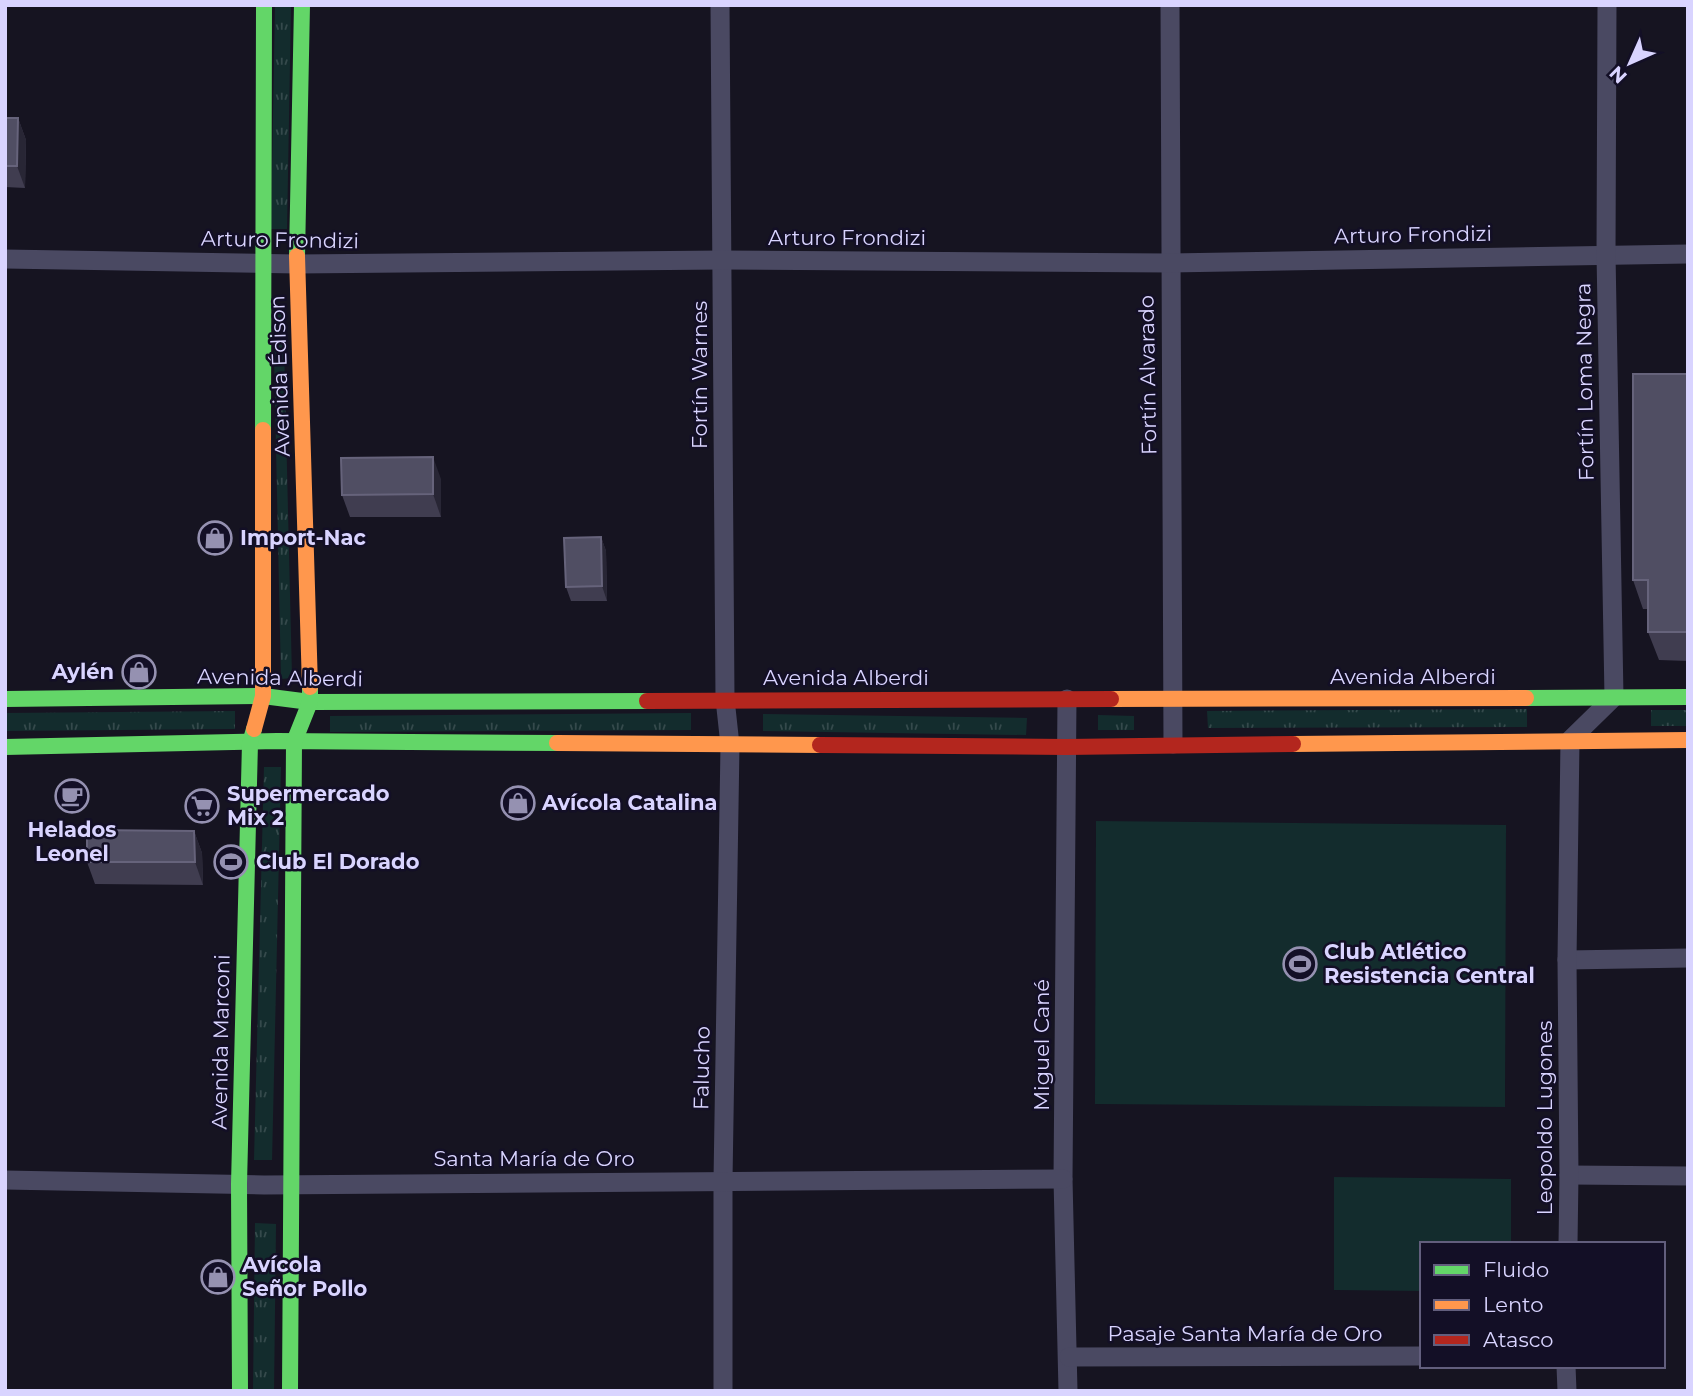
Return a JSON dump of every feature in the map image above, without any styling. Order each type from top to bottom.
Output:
[{"type":"main road","name":"Avenida Édison","points":[[263,696],[264,5]]},
{"type":"main road","name":"Avenida Édison","points":[[293,742],[310,702],[297,264],[302,5]]},
{"type":"main road","name":"Avenida Alberdi","points":[[5,699],[263,696],[310,702],[1688,697]]},
{"type":"main road","name":"Avenida Marconi","points":[[240,1391],[239,1184],[250,743],[263,696]]},
{"type":"main road","points":[[5,747],[293,742],[1066,747],[1688,740]]},
{"type":"main road","points":[[290,1391],[293,742]]},
{"type":"street","name":"Fortín Warnes","points":[[720,5],[725,699],[730,745]]},
{"type":"street","name":"Fortín Alvarado","points":[[1170,5],[1175,699],[1173,744]]},
{"type":"street","name":"Fortín Loma Negra","points":[[1607,5],[1606,254],[1614,697]]},
{"type":"street","name":"Arturo Frondizi","points":[[5,259],[297,264],[722,260],[1170,263],[1688,254]]},
{"type":"street","points":[[1570,740],[1614,697]]},
{"type":"street","name":"Miguel Cané","points":[[1067,699],[1063,1179],[1068,1391]]},
{"type":"street","name":"Leopoldo Lugones","points":[[1568,1242],[1567,960],[1570,740]]},
{"type":"street","name":"Falucho","points":[[723,1391],[723,1181],[730,745]]},
{"type":"street","points":[[1567,960],[1688,958]]},
{"type":"street","points":[[1569,1175],[1688,1177]]},
{"type":"street","name":"Santa María de Oro","points":[[5,1180],[239,1184],[1063,1179]]},
{"type":"street","name":"Pasaje Santa María de Oro","points":[[1069,1357],[1420,1356]]},
{"type":"street","points":[[1566,1368],[1567,1391]]},
{"type":"green space","points":[[275,5],[291,5],[287,229],[271,229]]},
{"type":"green space","points":[[283,304],[292,678],[281,679],[273,305]]},
{"type":"green space","points":[[1527,709],[1527,727],[1208,728],[1207,711]]},
{"type":"green space","points":[[1651,710],[1688,710],[1688,726],[1651,726]]},
{"type":"green space","points":[[235,711],[235,729],[5,731],[5,713]]},
{"type":"green space","points":[[691,713],[691,730],[330,732],[330,716]]},
{"type":"green space","points":[[763,714],[1027,718],[1026,735],[763,731]]},
{"type":"green space","points":[[1098,715],[1134,716],[1134,730],[1098,730]]},
{"type":"green space","points":[[264,767],[281,767],[272,1160],[254,1160]]},
{"type":"green space","name":"Club Atlético Resistencia Central","points":[[1096,821],[1506,825],[1505,1107],[1095,1104]]},
{"type":"green space","points":[[1334,1177],[1511,1179],[1511,1242],[1420,1242],[1420,1291],[1334,1290]]},
{"type":"green space","points":[[255,1223],[276,1224],[274,1391],[253,1391]]},
{"type":"building","points":[[5,118],[18,118],[17,166],[5,166]]},
{"type":"building","points":[[1633,374],[1688,374],[1688,632],[1648,632],[1648,580],[1633,580]]},
{"type":"building","points":[[433,457],[433,494],[342,495],[341,458]]},
{"type":"building","points":[[601,537],[602,586],[566,587],[564,538]]},
{"type":"building","points":[[87,830],[194,831],[195,862],[87,862]]},
{"type":"traffic: fast","points":[[263,430],[264,5]]},
{"type":"traffic: fast","points":[[297,256],[302,5]]},
{"type":"traffic: fast","points":[[290,1391],[294,742],[310,702],[310,687]]},
{"type":"traffic: fast","points":[[5,699],[263,696],[310,702],[647,701]]},
{"type":"traffic: fast","points":[[1526,698],[1688,697]]},
{"type":"traffic: fast","points":[[240,1391],[239,1184],[250,743],[254,729]]},
{"type":"traffic: fast","points":[[5,747],[277,741],[557,743]]},
{"type":"traffic: slow","points":[[297,256],[310,687]]},
{"type":"traffic: slow","points":[[254,729],[263,696],[263,430]]},
{"type":"traffic: slow","points":[[1111,699],[1526,698]]},
{"type":"traffic: slow","points":[[1293,744],[1688,740]]},
{"type":"traffic: slow","points":[[557,743],[820,745]]},
{"type":"traffic: jam","points":[[647,701],[1111,699]]},
{"type":"traffic: jam","points":[[820,745],[1066,747],[1293,744]]},
{"type":"place","name":"Import-Nac","points":[[215,538]]},
{"type":"place","name":"Aylén","points":[[139,672]]},
{"type":"place","name":"Helados Leonel","points":[[72,796]]},
{"type":"place","name":"Avícola Catalina","points":[[518,803]]},
{"type":"place","name":"Supermercado Mix 2","points":[[202,806]]},
{"type":"place","name":"Club El Dorado","points":[[231,862]]},
{"type":"place","name":"Club Atlético Resistencia Central","points":[[1300,964]]},
{"type":"place","name":"Avícola Señor Pollo","points":[[218,1277]]}]
